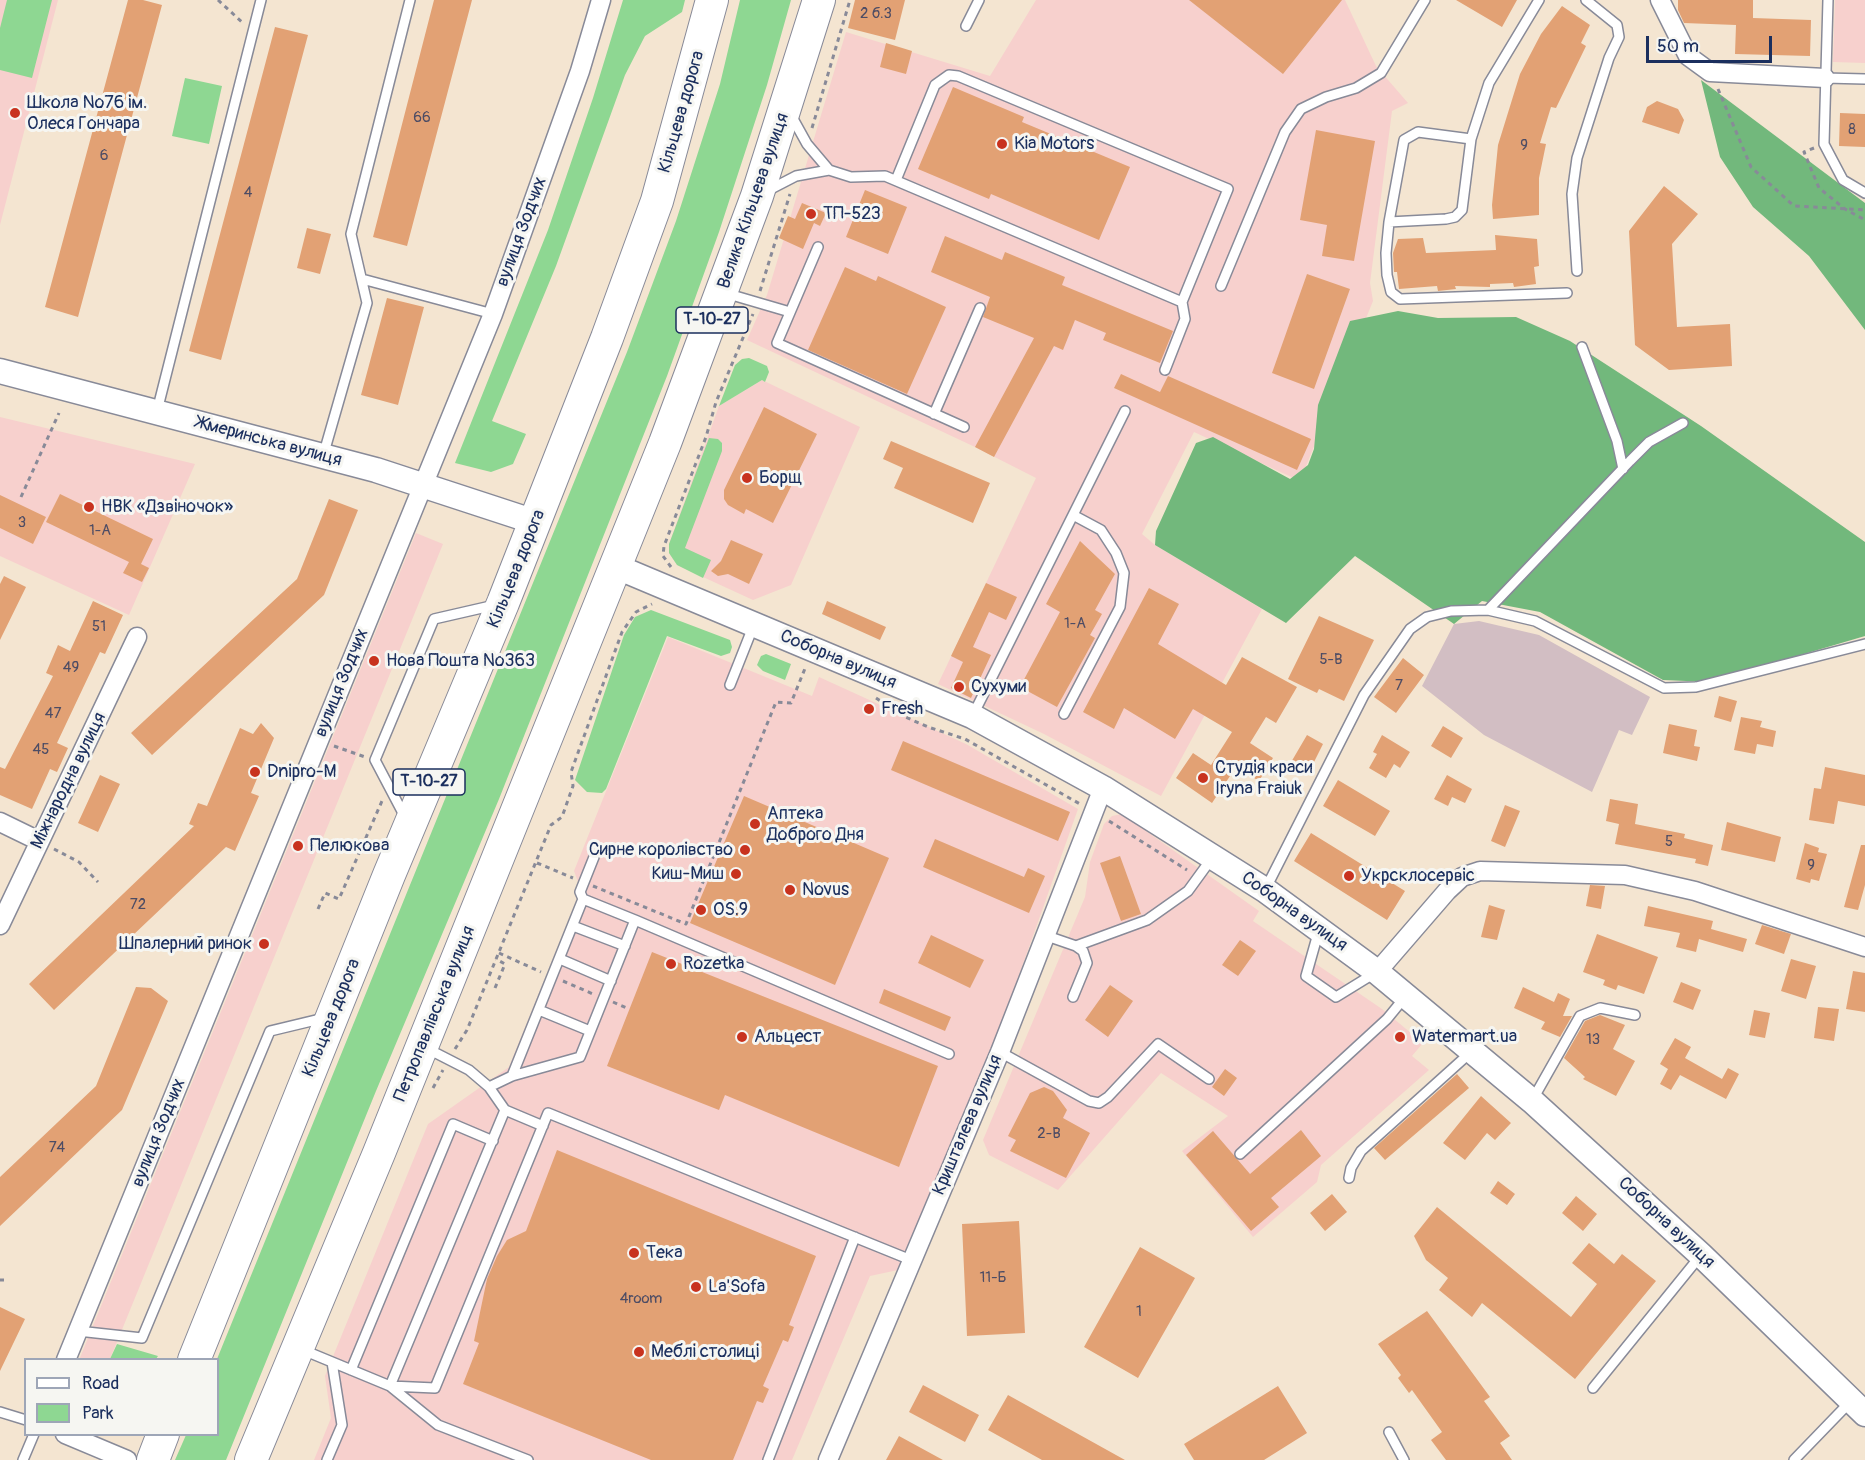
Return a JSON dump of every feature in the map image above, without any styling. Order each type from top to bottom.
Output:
[{"type":"highway","name":"Кільцева дорога","points":[[194,1358],[332,1016],[503,603],[608,338],[657,201],[712,0]]},
{"type":"highway","name":"Велика Кільцева вулиця","points":[[617,567],[723,293],[788,106],[819,0]]},
{"type":"highway","name":"Петропавлівська вулиця","points":[[251,1460],[617,567]]},
{"type":"highway","points":[[153,1460],[163,1436]]},
{"type":"main road","name":"Жмеринська вулиця","points":[[0,371],[423,484],[535,522]]},
{"type":"main road","name":"Соборна вулиця","points":[[617,567],[972,716],[1103,788],[1265,890],[1407,995],[1532,1101],[1701,1255],[1858,1407]]},
{"type":"street","name":"вулиця Зодчих","points":[[66,1358],[493,314],[580,71],[601,0]]},
{"type":"street","points":[[1660,0],[1688,56],[1710,72],[1826,78]]},
{"type":"street","name":"Міжнародна вулиця","points":[[0,926],[137,637]]},
{"type":"street","name":"Кришталева вулиця","points":[[828,1460],[1000,1052],[1103,788]]},
{"type":"street","points":[[0,822],[39,842]]},
{"type":"street","points":[[1377,972],[1447,891],[1462,877],[1480,871],[1624,875],[1695,891],[1865,947]]},
{"type":"street","points":[[69,1436],[127,1460]]},
{"type":"lane","points":[[156,412],[261,0]]},
{"type":"lane","points":[[323,456],[367,303],[351,234],[410,0]]},
{"type":"lane","points":[[966,26],[979,0]]},
{"type":"lane","points":[[1221,286],[1285,132],[1301,109],[1326,96],[1356,88],[1381,73],[1425,0]]},
{"type":"lane","points":[[1389,222],[1446,219],[1455,217],[1462,210],[1471,139],[1489,83],[1539,0]]},
{"type":"lane","points":[[1577,271],[1572,194],[1577,158],[1619,37],[1617,25],[1586,0]]},
{"type":"lane","points":[[1828,0],[1824,144],[1843,180],[1865,193]]},
{"type":"lane","points":[[896,180],[935,85],[949,75],[958,76],[1228,189],[1182,302],[1185,319],[1165,370]]},
{"type":"lane","points":[[1826,78],[1865,79]]},
{"type":"lane","points":[[788,106],[807,144],[828,170]]},
{"type":"lane","points":[[1471,139],[1418,132],[1404,140],[1389,222],[1386,253],[1391,292],[1400,299],[1567,293]]},
{"type":"lane","points":[[757,196],[796,176],[828,170],[851,177],[885,176],[1182,302]]},
{"type":"lane","points":[[818,247],[777,343],[964,428]]},
{"type":"lane","points":[[362,279],[493,314]]},
{"type":"lane","points":[[723,293],[790,312]]},
{"type":"lane","points":[[934,414],[980,308]]},
{"type":"lane","points":[[1582,346],[1617,441],[1623,469]]},
{"type":"lane","points":[[972,716],[1125,411]]},
{"type":"lane","points":[[1488,610],[1649,442],[1683,423]]},
{"type":"lane","points":[[1064,714],[1120,607],[1124,573],[1116,553],[1101,530],[1073,515]]},
{"type":"lane","points":[[410,827],[375,760],[434,619],[503,603]]},
{"type":"lane","points":[[1265,890],[1364,694],[1410,630],[1427,617],[1451,611],[1488,610],[1535,621],[1664,688],[1696,687],[1865,644]]},
{"type":"lane","points":[[730,685],[754,625]]},
{"type":"lane","points":[[1076,946],[1147,920],[1174,903],[1199,877],[1213,856]]},
{"type":"lane","points":[[512,1076],[573,926],[583,899],[580,892],[594,857]]},
{"type":"lane","points":[[583,899],[950,1054]]},
{"type":"lane","points":[[489,1087],[512,1076],[579,1057],[635,921]]},
{"type":"lane","points":[[573,926],[625,946]]},
{"type":"lane","points":[[1320,929],[1306,976],[1336,998],[1377,972]]},
{"type":"lane","points":[[1047,936],[1076,946],[1083,951],[1088,963],[1073,997]]},
{"type":"lane","points":[[560,959],[611,981]]},
{"type":"lane","points":[[1240,1154],[1387,1019],[1407,995]]},
{"type":"lane","points":[[1532,1101],[1580,1016],[1600,1008],[1635,1015]]},
{"type":"lane","points":[[539,1010],[590,1031]]},
{"type":"lane","points":[[78,1331],[142,1338],[270,1031],[332,1016]]},
{"type":"lane","points":[[1000,1052],[1089,1101],[1099,1103],[1108,1098],[1158,1044],[1209,1079]]},
{"type":"lane","points":[[421,1046],[450,1058],[489,1087],[505,1110],[543,1126]]},
{"type":"lane","points":[[1349,1178],[1351,1168],[1361,1151],[1472,1050]]},
{"type":"lane","points":[[390,1386],[505,1110]]},
{"type":"lane","points":[[390,1386],[435,1388],[548,1113],[911,1260]]},
{"type":"lane","points":[[351,1370],[453,1124],[493,1141]]},
{"type":"lane","points":[[768,1460],[855,1237]]},
{"type":"lane","points":[[1593,1388],[1701,1255]]},
{"type":"lane","points":[[298,1348],[390,1386],[438,1425],[528,1460]]},
{"type":"lane","points":[[327,1460],[342,1425],[332,1362]]},
{"type":"lane","points":[[1794,1460],[1858,1407]]},
{"type":"lane","points":[[0,1412],[24,1419]]},
{"type":"lane","points":[[1389,1432],[1404,1460]]},
{"type":"lane","points":[[22,1460],[33,1436]]},
{"type":"path","points":[[218,0],[253,32]]},
{"type":"path","points":[[807,144],[850,0]]},
{"type":"path","points":[[1710,72],[1751,167],[1794,206],[1865,210]]},
{"type":"path","points":[[1824,144],[1804,152],[1810,172],[1819,188],[1845,209],[1865,220]]},
{"type":"path","points":[[432,1089],[467,1030],[551,825],[562,817],[573,786],[571,772],[622,632],[628,620],[636,612],[646,605],[658,603],[672,569],[663,556],[664,546],[706,437],[716,402],[757,303],[796,176]]},
{"type":"path","points":[[21,497],[59,413]]},
{"type":"path","points":[[537,863],[686,924],[776,702],[791,703],[807,664],[797,661]]},
{"type":"path","points":[[872,695],[903,716],[950,736],[965,739],[1093,810],[1199,877]]},
{"type":"path","points":[[319,740],[375,760]]},
{"type":"path","points":[[318,909],[325,894],[339,899],[388,786]]},
{"type":"path","points":[[39,842],[79,862],[98,882]]},
{"type":"path","points":[[495,988],[505,964],[496,959]]},
{"type":"shaded area","name":"Школа №76 ім. Олеся Гончара","points":[[0,0],[58,0],[0,225]]},
{"type":"shaded area","points":[[1036,0],[1345,0],[1376,66],[1408,103],[1392,111],[1370,283],[1373,301],[1300,481],[1194,432],[1142,534],[1155,545],[1262,609],[1161,796],[1044,734],[938,684],[1036,478],[747,340],[767,295],[846,32],[990,76]]},
{"type":"shaded area","points":[[1835,0],[1865,0],[1865,63],[1833,62]]},
{"type":"shaded area","points":[[762,380],[860,427],[791,585],[753,600],[677,565],[669,553],[669,544],[719,406]]},
{"type":"shaded area","name":"НВК «Дзвіночок»","points":[[0,417],[195,464],[129,615],[0,556]]},
{"type":"shaded area","name":"Шпалерний ринок","points":[[416,533],[443,544],[110,1358],[80,1358]]},
{"type":"shaded area","points":[[1479,621],[1539,635],[1650,697],[1632,735],[1619,730],[1592,792],[1484,735],[1422,686],[1454,624]]},
{"type":"shaded area","points":[[668,637],[812,696],[819,677],[966,744],[1078,809],[994,1046],[898,1270],[870,1276],[792,1460],[314,1460],[331,1418],[325,1376],[428,1124],[509,1067],[581,890],[574,871]]},
{"type":"shaded area","points":[[1122,814],[1259,911],[1253,921],[1382,1009],[1423,1043],[1412,1056],[1429,1070],[1321,1165],[1317,1182],[1253,1237],[1182,1151],[1228,1116],[1161,1073],[1058,1190],[989,1155],[983,1140],[1085,897],[1090,862],[1104,824],[1112,816]]},
{"type":"green space","points":[[7,0],[52,0],[32,78],[0,70],[0,28]]},
{"type":"green space","points":[[623,0],[685,0],[682,12],[645,36],[625,75],[556,266],[492,421],[526,434],[513,464],[491,472],[455,463],[548,230],[593,98]]},
{"type":"green space","points":[[740,0],[791,0],[767,85],[719,232],[667,376],[499,799],[376,1091],[226,1460],[175,1460],[186,1436],[219,1436],[217,1358],[627,352],[676,221],[720,84]]},
{"type":"green space","points":[[185,78],[222,86],[209,144],[172,136]]},
{"type":"green space","points":[[1701,80],[1865,203],[1865,330],[1809,256],[1753,207],[1720,157]]},
{"type":"green space","points":[[1398,311],[1438,318],[1516,317],[1570,341],[1701,426],[1865,542],[1865,636],[1709,682],[1663,680],[1540,612],[1482,601],[1454,624],[1355,556],[1286,623],[1155,545],[1156,531],[1196,443],[1213,437],[1290,479],[1308,465],[1314,449],[1318,405],[1350,321]]},
{"type":"green space","points":[[749,358],[767,366],[769,372],[765,382],[762,380],[719,406],[735,365],[742,359]]},
{"type":"green space","points":[[709,438],[718,439],[722,443],[722,451],[685,548],[711,560],[703,578],[677,565],[669,553],[669,544]]},
{"type":"green space","points":[[651,610],[730,640],[732,647],[730,653],[721,656],[667,636],[606,789],[602,793],[587,792],[575,780],[624,635],[635,617]]},
{"type":"green space","points":[[766,654],[791,664],[785,680],[763,671],[757,665],[761,656]]},
{"type":"green space","points":[[117,1344],[158,1356],[157,1358],[110,1358]]},
{"type":"building","points":[[128,0],[143,0],[162,5],[78,317],[45,307]]},
{"type":"building","points":[[434,0],[472,0],[407,246],[373,237]]},
{"type":"building","points":[[855,0],[905,0],[895,40],[848,28]]},
{"type":"building","points":[[1189,0],[1342,0],[1283,74]]},
{"type":"building","points":[[1456,0],[1517,0],[1502,27]]},
{"type":"building","points":[[1678,0],[1753,0],[1753,18],[1811,20],[1810,56],[1735,54],[1736,25],[1684,23],[1678,10]]},
{"type":"building","points":[[1562,6],[1590,25],[1581,43],[1586,46],[1556,108],[1551,107],[1540,143],[1546,144],[1539,178],[1539,215],[1493,219],[1492,205],[1498,145],[1520,74],[1541,34]]},
{"type":"building","points":[[275,27],[308,35],[221,360],[189,351]]},
{"type":"building","points":[[886,43],[912,51],[906,74],[880,67]]},
{"type":"building","name":"Kia Motors","points":[[953,87],[1024,117],[1022,122],[1130,167],[1099,240],[991,194],[989,199],[918,169]]},
{"type":"building","points":[[1657,101],[1678,109],[1684,120],[1679,134],[1642,122],[1647,107]]},
{"type":"building","points":[[1840,113],[1865,114],[1865,147],[1839,146]]},
{"type":"building","points":[[1316,130],[1375,141],[1354,261],[1322,256],[1327,225],[1300,220]]},
{"type":"building","points":[[1664,186],[1698,214],[1672,244],[1677,327],[1730,324],[1732,366],[1669,370],[1635,345],[1629,231]]},
{"type":"building","points":[[865,190],[907,207],[888,254],[846,237]]},
{"type":"building","points":[[802,203],[826,213],[820,226],[814,223],[803,249],[779,238],[788,216],[795,219]]},
{"type":"building","points":[[307,228],[331,234],[320,274],[297,268]]},
{"type":"building","points":[[1495,235],[1537,239],[1539,266],[1534,267],[1536,284],[1514,287],[1513,283],[1490,284],[1490,287],[1455,286],[1456,289],[1438,291],[1437,286],[1399,289],[1397,272],[1394,272],[1393,253],[1398,239],[1423,238],[1426,253],[1496,250]]},
{"type":"building","points":[[945,236],[1002,260],[1005,252],[1065,277],[1062,285],[1173,331],[1160,363],[1103,340],[1106,333],[1075,320],[1063,350],[1054,346],[994,457],[975,447],[1034,338],[983,317],[990,297],[931,272]]},
{"type":"building","points":[[845,267],[876,281],[878,276],[946,307],[907,394],[808,350]]},
{"type":"building","points":[[1307,274],[1350,289],[1314,389],[1272,373]]},
{"type":"building","points":[[387,298],[424,307],[398,405],[361,395]]},
{"type":"building","points":[[1121,374],[1160,392],[1168,376],[1311,439],[1297,470],[1114,388]]},
{"type":"building","points":[[764,407],[817,434],[773,523],[746,509],[744,514],[728,505],[724,499],[724,490]]},
{"type":"building","points":[[891,441],[990,483],[973,523],[894,488],[903,468],[883,459]]},
{"type":"building","points":[[60,494],[153,539],[141,564],[149,568],[142,582],[123,573],[129,562],[46,522]]},
{"type":"building","points":[[0,495],[46,517],[33,544],[0,528]]},
{"type":"building","points":[[329,499],[358,510],[324,595],[152,755],[131,733],[297,579]]},
{"type":"building","points":[[731,540],[763,554],[749,584],[728,574],[718,576],[711,571],[721,561]]},
{"type":"building","points":[[1080,541],[1115,574],[1095,610],[1102,614],[1090,635],[1095,638],[1057,707],[1020,687],[1060,612],[1046,604]]},
{"type":"building","points":[[4,576],[26,587],[0,640],[0,584]]},
{"type":"building","points":[[986,583],[1017,597],[1006,620],[989,612],[973,647],[991,655],[971,698],[951,688],[963,662],[951,656]]},
{"type":"building","points":[[1149,588],[1179,604],[1158,644],[1226,685],[1242,657],[1297,687],[1276,723],[1266,717],[1250,743],[1273,758],[1259,781],[1236,767],[1212,803],[1176,778],[1193,753],[1211,765],[1232,732],[1193,709],[1175,739],[1124,708],[1114,729],[1083,712]]},
{"type":"building","points":[[93,601],[123,615],[105,654],[100,652],[57,743],[68,748],[57,772],[50,769],[32,809],[0,795],[0,767],[5,769],[53,676],[46,673],[58,645],[70,651]]},
{"type":"building","points":[[827,601],[886,627],[880,640],[822,614]]},
{"type":"building","points":[[1319,616],[1374,640],[1344,701],[1319,689],[1317,693],[1288,679]]},
{"type":"building","points":[[1403,658],[1424,675],[1396,713],[1374,697]]},
{"type":"building","points":[[1719,696],[1737,701],[1731,722],[1714,717]]},
{"type":"building","points":[[1741,717],[1762,721],[1760,727],[1776,731],[1773,747],[1757,744],[1755,754],[1734,750]]},
{"type":"building","points":[[261,723],[274,738],[251,793],[259,796],[235,851],[226,847],[54,1010],[29,984],[194,826],[189,824],[198,803],[207,806],[240,728],[253,734]]},
{"type":"building","points":[[1669,724],[1697,730],[1694,746],[1700,747],[1697,761],[1663,753]]},
{"type":"building","points":[[1443,726],[1463,738],[1451,758],[1431,746]]},
{"type":"building","points":[[1307,735],[1323,744],[1308,774],[1290,764]]},
{"type":"building","points":[[1382,735],[1410,752],[1400,768],[1394,764],[1386,778],[1369,768],[1377,754],[1373,752]]},
{"type":"building","points":[[903,741],[1070,812],[1058,841],[891,770]]},
{"type":"building","points":[[1825,767],[1865,775],[1865,806],[1838,801],[1834,824],[1809,820],[1814,788],[1821,789]]},
{"type":"building","points":[[100,775],[120,784],[98,832],[78,823]]},
{"type":"building","points":[[1447,775],[1472,789],[1465,803],[1452,797],[1448,806],[1434,799]]},
{"type":"building","points":[[1338,780],[1390,811],[1375,836],[1323,806]]},
{"type":"building","name":"Novus","points":[[744,796],[889,858],[835,985],[690,923]]},
{"type":"building","points":[[1610,799],[1638,804],[1635,824],[1685,834],[1684,838],[1713,845],[1708,866],[1695,863],[1696,859],[1615,844],[1619,824],[1606,821]]},
{"type":"building","points":[[1505,805],[1520,811],[1505,847],[1491,841]]},
{"type":"building","points":[[1727,822],[1781,837],[1775,862],[1721,850]]},
{"type":"building","name":"Укрсклосервіс","points":[[1311,833],[1405,891],[1387,920],[1294,861]]},
{"type":"building","points":[[935,839],[1024,877],[1028,868],[1045,876],[1029,913],[923,867]]},
{"type":"building","points":[[1805,843],[1819,848],[1818,852],[1827,854],[1819,881],[1811,879],[1810,883],[1796,879]]},
{"type":"building","points":[[1861,845],[1865,845],[1865,885],[1858,910],[1844,907]]},
{"type":"building","points":[[1120,856],[1141,914],[1121,921],[1100,863]]},
{"type":"building","points":[[1590,885],[1605,886],[1601,909],[1586,906]]},
{"type":"building","points":[[1489,905],[1505,910],[1497,940],[1481,937]]},
{"type":"building","points":[[1648,906],[1713,921],[1711,929],[1747,939],[1743,952],[1699,939],[1696,952],[1676,947],[1680,933],[1644,926]]},
{"type":"building","points":[[1762,925],[1791,934],[1784,954],[1755,944]]},
{"type":"building","points":[[1597,934],[1658,957],[1644,994],[1618,985],[1616,990],[1603,985],[1605,980],[1583,972]]},
{"type":"building","points":[[931,935],[984,960],[970,988],[918,963]]},
{"type":"building","points":[[1240,940],[1256,951],[1238,976],[1222,965]]},
{"type":"building","name":"Альцест","points":[[652,952],[938,1066],[899,1167],[725,1095],[719,1110],[607,1066]]},
{"type":"building","points":[[1791,959],[1816,966],[1806,999],[1781,991]]},
{"type":"building","points":[[1853,971],[1865,973],[1865,1012],[1846,1009]]},
{"type":"building","points":[[1681,982],[1701,990],[1693,1010],[1673,1002]]},
{"type":"building","points":[[1110,985],[1133,1001],[1108,1037],[1085,1020]]},
{"type":"building","points":[[136,987],[151,988],[168,1001],[122,1110],[0,1226],[0,1177],[96,1086]]},
{"type":"building","points":[[1523,987],[1554,1002],[1558,993],[1570,999],[1563,1016],[1572,1016],[1560,1037],[1541,1029],[1545,1022],[1514,1008]]},
{"type":"building","points":[[884,989],[951,1017],[945,1031],[879,1003]]},
{"type":"building","points":[[1818,1007],[1839,1009],[1834,1041],[1814,1038]]},
{"type":"building","points":[[1754,1010],[1770,1013],[1765,1038],[1749,1035]]},
{"type":"building","points":[[1600,1015],[1625,1025],[1613,1049],[1635,1061],[1616,1096],[1583,1079],[1585,1077],[1564,1058],[1585,1021]]},
{"type":"building","points":[[1675,1038],[1691,1047],[1685,1058],[1722,1079],[1728,1068],[1739,1074],[1726,1099],[1680,1075],[1671,1090],[1660,1084],[1668,1069],[1660,1064]]},
{"type":"building","points":[[1225,1069],[1237,1078],[1224,1096],[1212,1087]]},
{"type":"building","points":[[1457,1074],[1469,1088],[1385,1160],[1374,1148]]},
{"type":"building","points":[[1044,1087],[1053,1091],[1067,1110],[1063,1118],[1090,1133],[1066,1178],[1010,1151],[1016,1140],[1008,1136],[1030,1093]]},
{"type":"building","points":[[1481,1096],[1511,1123],[1495,1140],[1487,1133],[1465,1160],[1443,1143]]},
{"type":"building","points":[[1301,1130],[1321,1156],[1271,1198],[1279,1207],[1251,1231],[1186,1155],[1213,1131],[1250,1174]]},
{"type":"building","points":[[557,1150],[816,1256],[789,1325],[794,1327],[788,1342],[783,1340],[763,1386],[769,1389],[763,1403],[757,1401],[733,1460],[651,1460],[463,1384],[479,1343],[474,1341],[487,1279],[507,1240],[526,1231]]},
{"type":"building","points":[[1498,1181],[1515,1194],[1507,1205],[1490,1193]]},
{"type":"building","points":[[1332,1194],[1347,1212],[1325,1231],[1310,1213]]},
{"type":"building","points":[[1576,1196],[1597,1214],[1583,1231],[1562,1213]]},
{"type":"building","points":[[1437,1207],[1571,1317],[1597,1284],[1572,1263],[1589,1243],[1614,1264],[1622,1254],[1656,1281],[1575,1379],[1482,1303],[1472,1317],[1439,1290],[1448,1278],[1426,1260],[1414,1236]]},
{"type":"building","points":[[1019,1221],[1025,1333],[967,1336],[962,1224]]},
{"type":"building","points":[[1140,1247],[1195,1278],[1138,1378],[1084,1347]]},
{"type":"building","points":[[0,1307],[25,1319],[0,1371]]},
{"type":"building","points":[[1427,1311],[1490,1397],[1484,1401],[1510,1436],[1500,1443],[1512,1460],[1446,1460],[1431,1440],[1442,1432],[1412,1390],[1409,1393],[1398,1378],[1401,1375],[1378,1344]]},
{"type":"building","points":[[923,1385],[979,1415],[965,1442],[909,1412]]},
{"type":"building","points":[[1278,1386],[1307,1433],[1264,1460],[1194,1460],[1184,1444]]},
{"type":"building","points":[[1008,1395],[1125,1460],[1042,1460],[988,1430]]},
{"type":"building","points":[[899,1436],[943,1460],[886,1460]]},
{"type":"place","name":"Школа №76 ім. Олеся Гончара","points":[[15,113]]},
{"type":"place","name":"Kia Motors","points":[[1002,144]]},
{"type":"place","name":"ТП-523","points":[[811,214]]},
{"type":"place","name":"Борщ","points":[[747,478]]},
{"type":"place","name":"НВК «Дзвіночок»","points":[[89,507]]},
{"type":"place","name":"Нова Пошта №363","points":[[374,661]]},
{"type":"place","name":"Сухуми","points":[[959,687]]},
{"type":"place","name":"Fresh","points":[[869,709]]},
{"type":"place","name":"Dnipro-M","points":[[255,772]]},
{"type":"place","name":"Студія краси Iryna Fraiuk","points":[[1203,778]]},
{"type":"place","name":"Аптека Доброго Дня","points":[[755,824]]},
{"type":"place","name":"Пелюкова","points":[[298,846]]},
{"type":"place","name":"Сирне королівство","points":[[745,850]]},
{"type":"place","name":"Киш-Миш","points":[[736,874]]},
{"type":"place","name":"Укрсклосервіс","points":[[1349,876]]},
{"type":"place","name":"Novus","points":[[790,890]]},
{"type":"place","name":"OS.9","points":[[701,910]]},
{"type":"place","name":"Шпалерний ринок","points":[[264,944]]},
{"type":"place","name":"Rozetka","points":[[671,964]]},
{"type":"place","name":"Альцест","points":[[742,1037]]},
{"type":"place","name":"Watermart.ua","points":[[1400,1037]]},
{"type":"place","name":"Тека","points":[[634,1253]]},
{"type":"place","name":"La'Sofa","points":[[696,1287]]},
{"type":"place","name":"Меблі столиці","points":[[639,1352]]}]
